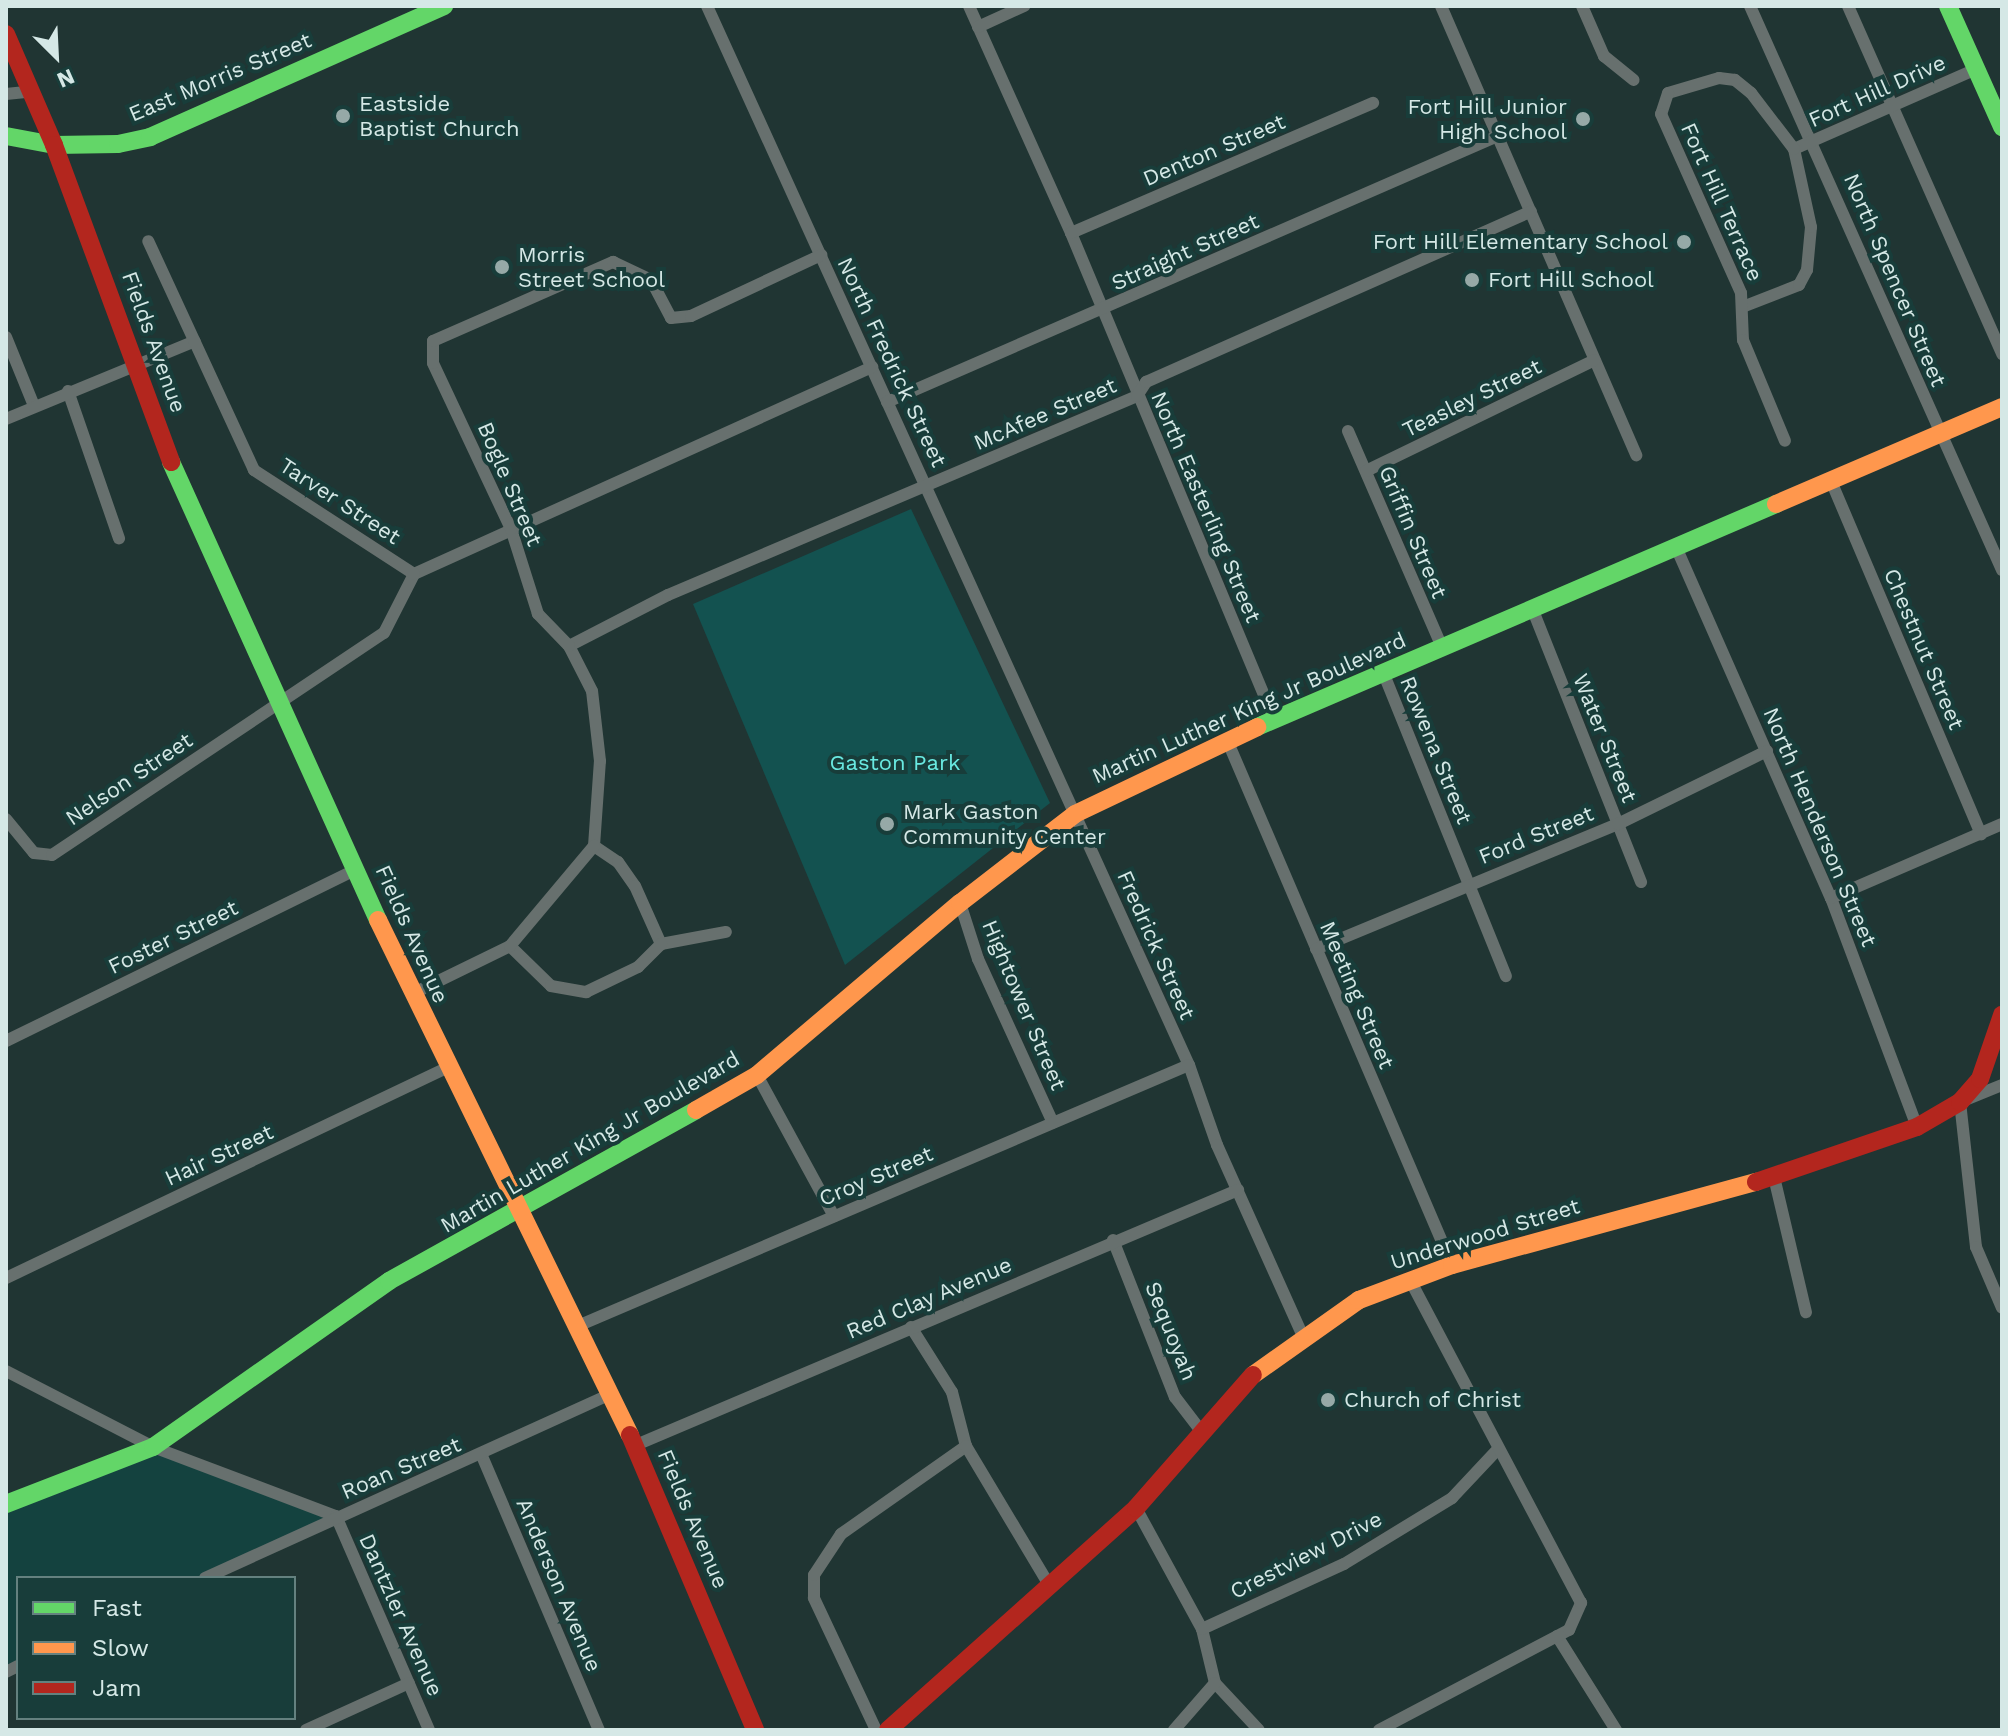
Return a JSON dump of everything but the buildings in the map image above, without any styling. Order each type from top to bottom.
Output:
[{"type":"street","name":"East Morris Street","points":[[6,136],[54,145],[118,144],[150,137],[444,6]]},
{"type":"street","name":"North Fredrick Street","points":[[707,6],[926,486]]},
{"type":"street","name":"North Easterling Street","points":[[969,6],[1071,233],[1274,719]]},
{"type":"street","points":[[978,27],[1024,6]]},
{"type":"street","points":[[1441,6],[1636,455]]},
{"type":"street","points":[[1582,6],[1604,56],[1634,80]]},
{"type":"street","name":"North Spencer Street","points":[[1750,6],[1813,141],[1939,434],[2002,570]]},
{"type":"street","points":[[1848,6],[2002,354]]},
{"type":"street","points":[[1948,6],[2002,127]]},
{"type":"street","name":"Fields Avenue","points":[[6,34],[54,145],[189,510],[412,994],[612,1393],[755,1730]]},
{"type":"street","name":"Fort Hill Drive","points":[[1794,149],[1976,69]]},
{"type":"street","name":"Fort Hill Terrace","points":[[1785,441],[1743,340],[1745,306],[1661,114],[1668,93],[1719,78],[1735,80],[1794,149]]},
{"type":"street","points":[[6,94],[33,91]]},
{"type":"street","name":"Denton Street","points":[[1071,233],[1373,103]]},
{"type":"street","name":"Straight Street","points":[[887,402],[1498,136]]},
{"type":"street","points":[[1745,306],[1789,292],[1807,270],[1811,227],[1794,149]]},
{"type":"street","name":"McAfee Street","points":[[569,646],[668,595],[1137,396],[1146,382],[1531,211]]},
{"type":"street","name":"Tarver Street","points":[[148,241],[254,470],[414,574]]},
{"type":"street","name":"Bogle Street","points":[[594,846],[600,761],[592,691],[569,646],[538,614],[511,529],[433,363],[433,341],[613,262],[651,280],[671,318],[691,316],[821,255]]},
{"type":"street","points":[[6,337],[34,406]]},
{"type":"street","points":[[6,419],[195,341]]},
{"type":"street","name":"Teasley Street","points":[[1366,471],[1595,360]]},
{"type":"street","points":[[279,703],[384,633],[414,574],[872,367]]},
{"type":"street","points":[[68,391],[119,538]]},
{"type":"street","name":"Martin Luther King Jr Boulevard","points":[[6,1504],[153,1447],[389,1281],[523,1211],[757,1075],[960,903],[1075,814],[1274,719],[2002,407]]},
{"type":"street","name":"Griffin Street","points":[[1348,431],[1442,647]]},
{"type":"street","name":"Chestnut Street","points":[[1831,481],[1981,834]]},
{"type":"street","name":"Fredrick Street","points":[[926,486],[1189,1065],[1238,1190],[1303,1336]]},
{"type":"street","name":"North Henderson Street","points":[[1676,547],[1831,898],[1917,1127]]},
{"type":"street","name":"Water Street","points":[[1532,608],[1641,882]]},
{"type":"street","name":"Rowena Street","points":[[1383,672],[1506,976]]},
{"type":"street","name":"Nelson Street","points":[[6,819],[34,853],[52,855],[279,703]]},
{"type":"street","name":"Meeting Street","points":[[1227,740],[1452,1265]]},
{"type":"street","name":"Ford Street","points":[[1316,949],[1468,883],[1618,824],[1767,751]]},
{"type":"street","points":[[1831,898],[2002,824]]},
{"type":"street","points":[[412,994],[510,946],[594,846],[618,862],[635,886],[661,944]]},
{"type":"street","name":"Foster Street","points":[[6,1041],[357,869]]},
{"type":"street","name":"Hightower Street","points":[[960,903],[978,959],[1053,1123]]},
{"type":"street","points":[[510,946],[551,986],[586,992],[638,967],[661,944],[726,932]]},
{"type":"street","points":[[2002,1015],[1980,1079],[1960,1102],[1976,1247],[2002,1308]]},
{"type":"street","name":"Croy Street","points":[[580,1325],[1189,1065]]},
{"type":"street","name":"Hair Street","points":[[6,1278],[448,1067]]},
{"type":"street","points":[[757,1075],[834,1216]]},
{"type":"street","name":"Underwood Street","points":[[888,1730],[1051,1588],[1136,1508],[1258,1369],[1359,1300],[1452,1265],[1774,1177],[1917,1127],[1960,1102],[2002,1085]]},
{"type":"street","points":[[1774,1177],[1806,1312]]},
{"type":"street","name":"Red Clay Avenue","points":[[636,1445],[1113,1240],[1238,1190]]},
{"type":"street","name":"Sequoyah","points":[[1113,1240],[1175,1397],[1201,1431]]},
{"type":"street","points":[[1379,1730],[1569,1630],[1581,1603],[1549,1534],[1497,1450],[1410,1280]]},
{"type":"street","points":[[911,1327],[952,1392],[966,1446],[1051,1588]]},
{"type":"street","points":[[6,1371],[153,1447],[336,1516]]},
{"type":"street","name":"Roan Street","points":[[209,1576],[336,1516],[482,1456],[612,1393]]},
{"type":"street","points":[[876,1730],[814,1598],[814,1575],[841,1534],[966,1446]]},
{"type":"street","name":"Crestview Drive","points":[[1202,1629],[1344,1564],[1452,1498],[1497,1450]]},
{"type":"street","name":"Anderson Avenue","points":[[482,1456],[599,1730]]},
{"type":"street","points":[[1136,1508],[1202,1629],[1215,1683],[1259,1730]]},
{"type":"street","name":"Dantzler Avenue","points":[[336,1516],[429,1730]]},
{"type":"street","points":[[1557,1636],[1616,1730]]},
{"type":"street","points":[[306,1730],[409,1683]]},
{"type":"street","points":[[1174,1730],[1215,1683]]},
{"type":"shaded area","points":[[153,1447],[336,1516],[208,1576],[16,1576],[16,1666],[6,1670],[6,1504]]},
{"type":"green space","name":"Gaston Park","points":[[911,509],[1050,803],[845,965],[693,604]]},
{"type":"traffic: fast","points":[[6,136],[54,145],[118,144],[150,137],[444,6]]},
{"type":"traffic: fast","points":[[1948,6],[2002,127]]},
{"type":"traffic: fast","points":[[171,462],[378,920]]},
{"type":"traffic: fast","points":[[1257,727],[1776,504]]},
{"type":"traffic: fast","points":[[6,1504],[153,1447],[389,1281],[696,1110]]},
{"type":"traffic: slow","points":[[1776,504],[2002,407]]},
{"type":"traffic: slow","points":[[696,1110],[757,1075],[960,903],[1075,814],[1257,727]]},
{"type":"traffic: slow","points":[[378,920],[630,1435]]},
{"type":"traffic: slow","points":[[1253,1375],[1359,1300],[1452,1265],[1756,1182]]},
{"type":"traffic: jam","points":[[6,34],[54,145],[171,462]]},
{"type":"traffic: jam","points":[[1756,1182],[1917,1127],[1960,1102],[1980,1079],[2002,1015]]},
{"type":"traffic: jam","points":[[888,1730],[1136,1508],[1253,1375]]},
{"type":"traffic: jam","points":[[630,1435],[755,1730]]},
{"type":"place","name":"Eastside Baptist Church","points":[[343,116]]},
{"type":"place","name":"Fort Hill Junior High School","points":[[1583,119]]},
{"type":"place","name":"Fort Hill Elementary School","points":[[1684,242]]},
{"type":"place","name":"Morris Street School","points":[[502,267]]},
{"type":"place","name":"Fort Hill School","points":[[1472,280]]},
{"type":"place","name":"Mark Gaston Community Center","points":[[887,824]]},
{"type":"place","name":"Church of Christ","points":[[1328,1400]]}]
